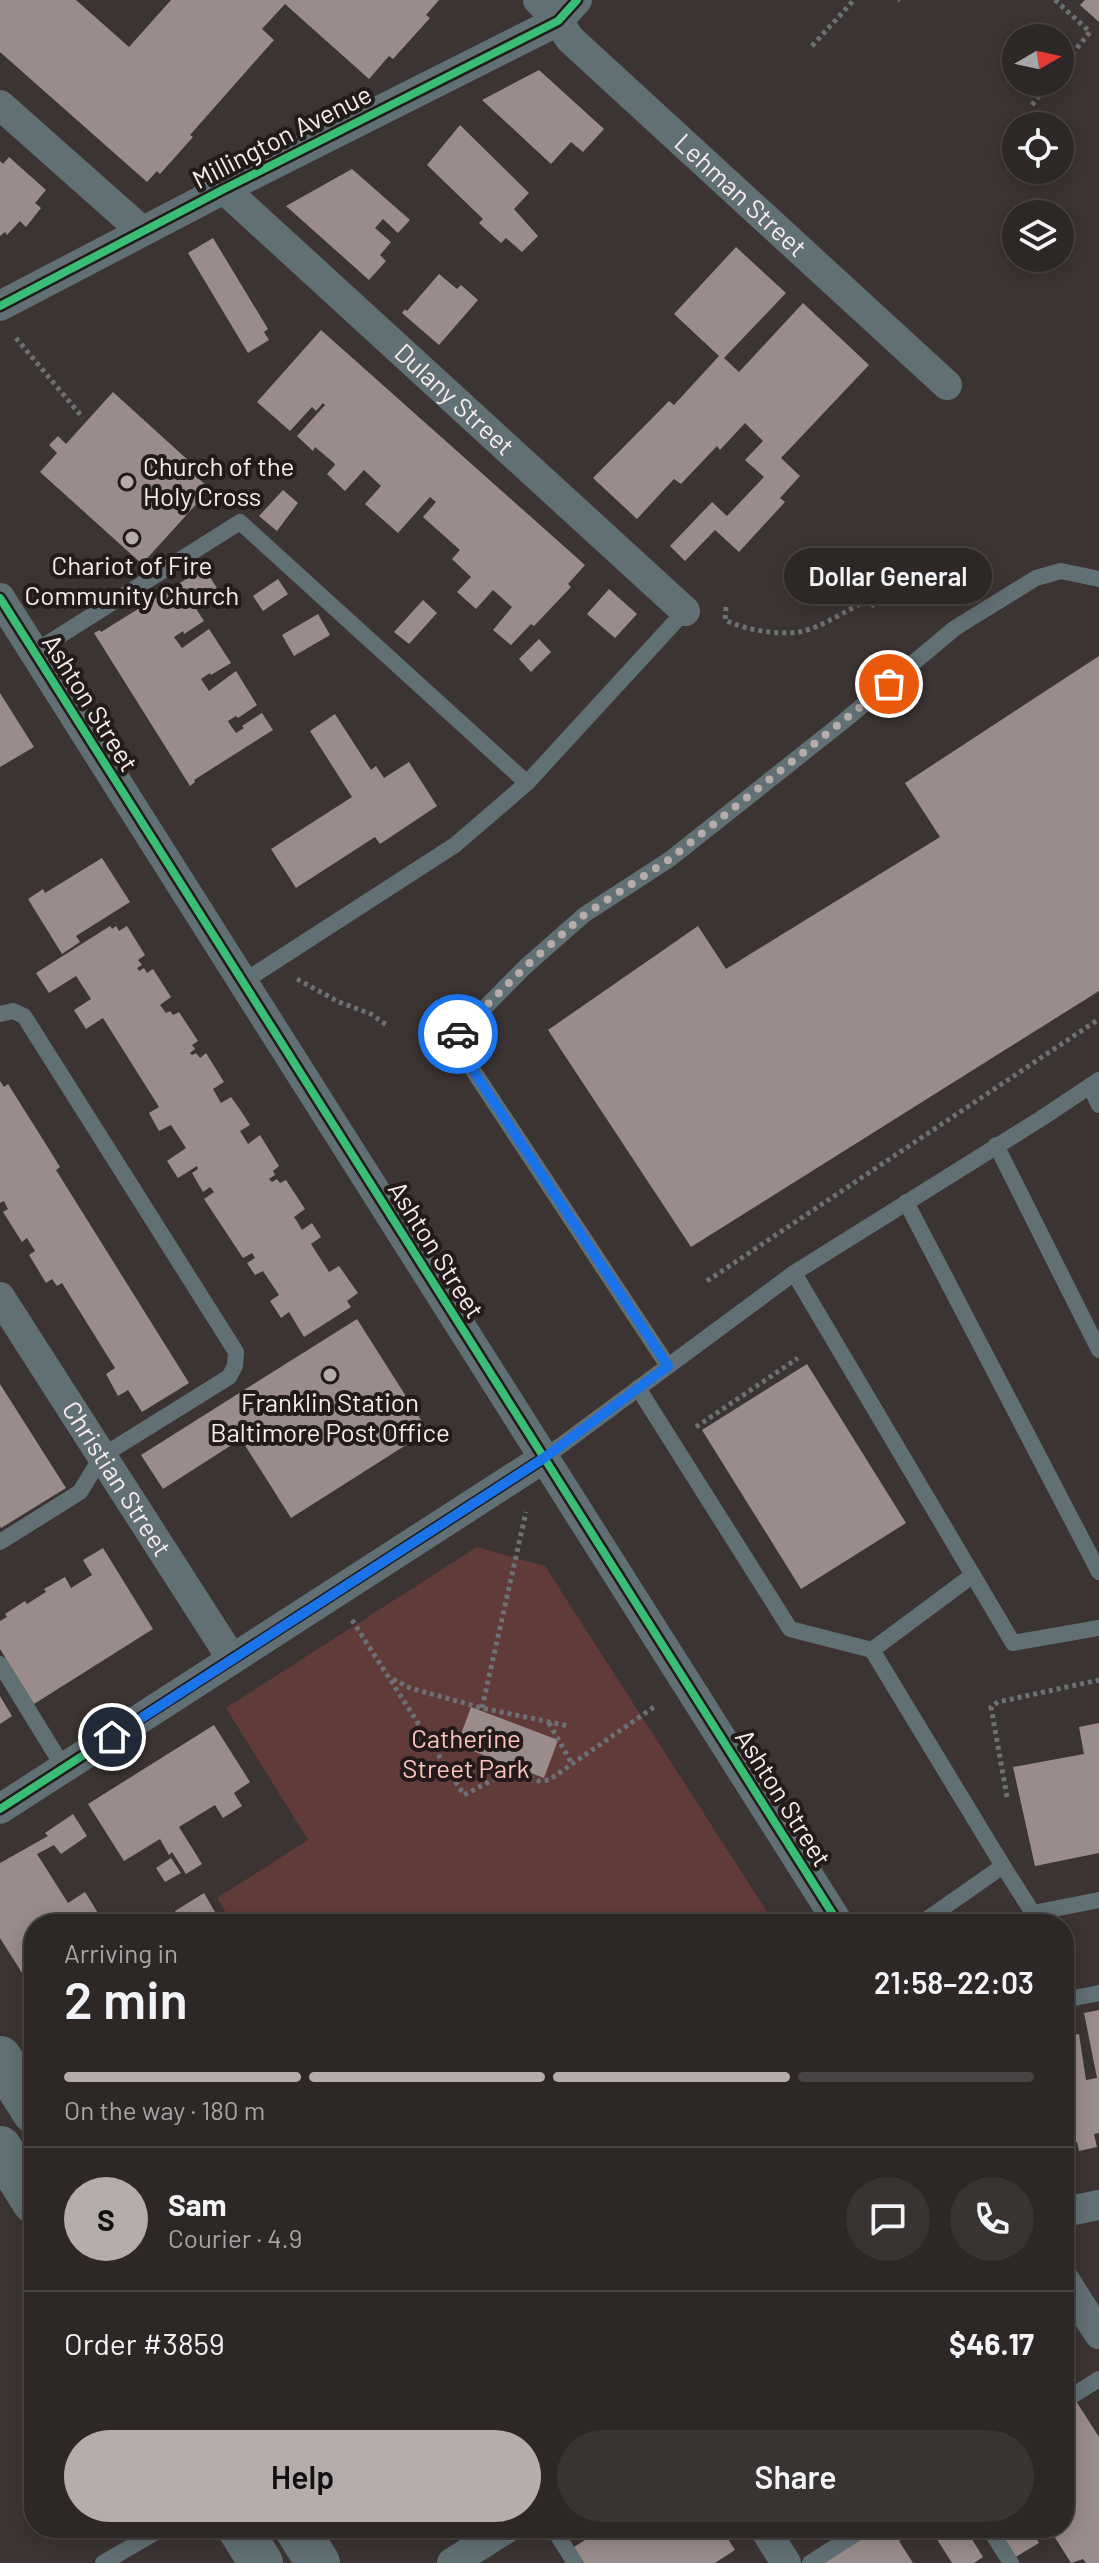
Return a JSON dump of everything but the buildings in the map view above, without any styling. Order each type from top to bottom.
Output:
[{"type":"main road","points":[[0,2058],[24,2096]]},
{"type":"main road","points":[[0,2148],[24,2186]]},
{"type":"main road","points":[[245,2538],[261,2563]]},
{"type":"main road","points":[[302,2538],[318,2563]]},
{"type":"street","name":"Millington Avenue","points":[[5,318],[142,231],[558,7]]},
{"type":"street","name":"Lehman Street","points":[[558,7],[570,39],[947,385]]},
{"type":"street","points":[[0,105],[142,231]]},
{"type":"street","name":"Dulany Street","points":[[224,189],[685,611]]},
{"type":"street","name":"Ashton Street","points":[[0,598],[833,1914]]},
{"type":"street","name":"Christian Street","points":[[0,1297],[232,1659]]},
{"type":"street","points":[[0,1809],[544,1458]]},
{"type":"street","points":[[1074,2210],[1099,2205]]},
{"type":"street","points":[[1074,2295],[1099,2334]]},
{"type":"street","points":[[452,2563],[491,2538]]},
{"type":"street","points":[[770,2538],[786,2563]]},
{"type":"lane","points":[[34,652],[240,522],[527,783]]},
{"type":"lane","points":[[668,1366],[453,1040],[525,967],[584,915],[670,859],[955,628],[1036,578],[1061,571],[1099,579]]},
{"type":"lane","points":[[243,982],[455,845],[527,783],[685,611]]},
{"type":"lane","points":[[0,1014],[13,1011],[24,1016],[236,1352],[235,1366],[229,1377],[102,1456],[80,1492],[0,1542]]},
{"type":"lane","points":[[544,1458],[794,1273],[1094,1083],[1099,1105]]},
{"type":"lane","points":[[996,1145],[1099,1350]]},
{"type":"lane","points":[[906,1202],[1099,1572]]},
{"type":"lane","points":[[794,1273],[1013,1643],[1099,1628]]},
{"type":"lane","points":[[638,1388],[790,1629],[872,1650],[1033,1913],[1099,1900]]},
{"type":"lane","points":[[872,1650],[973,1575]]},
{"type":"lane","points":[[0,1664],[64,1768]]},
{"type":"lane","points":[[934,1914],[1003,1866]]},
{"type":"lane","points":[[1074,1998],[1099,1993]]},
{"type":"lane","points":[[1074,2395],[1099,2379]]},
{"type":"lane","points":[[103,2563],[146,2538]]},
{"type":"lane","points":[[559,2538],[575,2563]]},
{"type":"lane","points":[[810,2563],[849,2538]]},
{"type":"lane","points":[[995,2538],[1011,2563]]},
{"type":"path","points":[[812,46],[854,0]]},
{"type":"path","points":[[1055,0],[1090,32],[1074,52]]},
{"type":"path","points":[[1032,105],[1039,96]]},
{"type":"path","points":[[5,318],[83,418]]},
{"type":"path","points":[[726,607],[725,620],[739,627],[779,632],[813,628],[862,603],[878,608]]},
{"type":"path","points":[[296,979],[339,1002],[371,1014],[388,1026]]},
{"type":"path","points":[[707,1281],[1099,1019]]},
{"type":"path","points":[[692,1430],[798,1358]]},
{"type":"path","points":[[482,1708],[527,1511]]},
{"type":"path","points":[[352,1619],[464,1795],[510,1771],[543,1781],[654,1707]]},
{"type":"path","points":[[387,1675],[410,1688],[482,1708],[569,1726]]},
{"type":"path","points":[[1007,1797],[991,1707],[998,1702],[1099,1680]]},
{"type":"path","points":[[548,1722],[572,1764]]},
{"type":"green space","name":"Catherine Street Park","points":[[477,1547],[545,1566],[769,1914],[227,1914],[217,1898],[308,1840],[226,1708]]},
{"type":"cycle path","points":[[0,306],[558,21],[577,0]]},
{"type":"cycle path","points":[[0,598],[833,1914]]},
{"type":"cycle path","points":[[0,1809],[544,1458]]},
{"type":"way so far","points":[[458,1034],[525,967],[584,915],[670,859],[889,684]]},
{"type":"place","name":"Church of the Holy Cross","points":[[127,482]]},
{"type":"place","name":"Chariot of Fire Community Church","points":[[132,538]]},
{"type":"place","name":"Dollar General","points":[[889,684]]},
{"type":"place","name":"Franklin Station Baltimore Post Office","points":[[330,1375]]},
{"type":"route","points":[[112,1737],[544,1458],[668,1366],[453,1040],[458,1034]]}]
